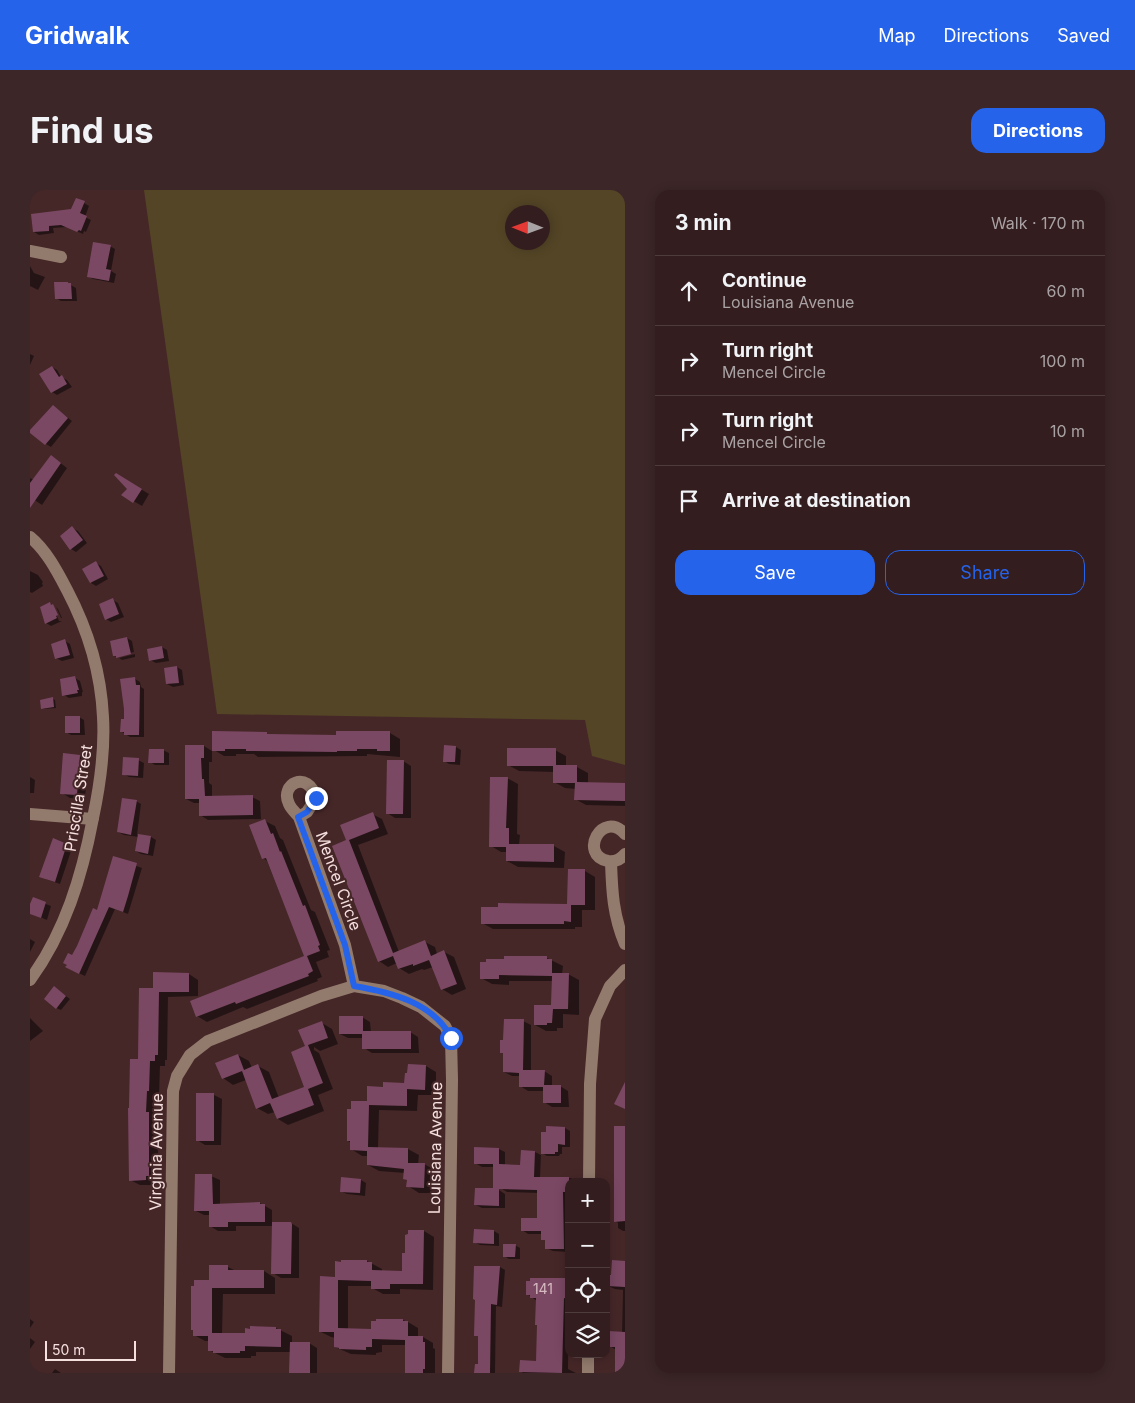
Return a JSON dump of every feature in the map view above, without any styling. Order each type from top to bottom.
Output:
[{"type":"street","points":[[30,251],[61,257]]},
{"type":"street","name":"Priscilla Street","points":[[30,537],[38,543],[76,606],[93,656],[101,692],[103,718],[103,755],[98,795],[86,857],[76,890],[57,935],[30,980]]},
{"type":"street","points":[[30,814],[93,819]]},
{"type":"street","name":"Mencel Circle","points":[[298,817],[345,945],[354,986]]},
{"type":"street","points":[[625,834],[618,828],[605,828],[595,837],[594,844],[595,851],[604,860],[611,862],[618,860],[625,854]]},
{"type":"street","points":[[611,862],[616,923],[625,944]]},
{"type":"street","points":[[589,1178],[590,1084],[595,1019],[610,986],[625,970]]},
{"type":"street","name":"Virginia Avenue","points":[[169,1373],[173,1091],[177,1076],[190,1055],[208,1041],[321,996],[354,986]]},
{"type":"street","name":"Louisiana Avenue","points":[[354,986],[384,991],[421,1007],[445,1026],[451,1038],[448,1373]]},
{"type":"street","points":[[588,1358],[588,1373]]},
{"type":"shaded area","points":[[144,190],[625,190],[625,765],[592,756],[585,720],[217,714]]},
{"type":"building","points":[[76,198],[85,201],[80,213],[87,216],[81,231],[77,232],[61,225],[49,226],[49,231],[33,232],[31,214],[71,209]]},
{"type":"building","points":[[93,242],[111,245],[106,269],[111,270],[109,281],[87,277]]},
{"type":"building","points":[[54,282],[71,283],[72,299],[55,299]]},
{"type":"building","points":[[52,366],[59,377],[62,375],[67,384],[51,393],[39,374]]},
{"type":"building","points":[[53,405],[68,418],[45,445],[30,433],[30,430]]},
{"type":"building","points":[[51,455],[61,463],[30,508],[30,483]]},
{"type":"building","points":[[116,473],[142,489],[133,503],[121,495],[127,489],[114,475]]},
{"type":"building","points":[[72,526],[83,540],[70,550],[60,536]]},
{"type":"building","points":[[96,561],[104,576],[90,583],[82,569]]},
{"type":"building","points":[[113,598],[119,614],[105,620],[99,604]]},
{"type":"building","points":[[50,602],[51,605],[53,604],[58,615],[56,616],[57,618],[45,624],[40,607]]},
{"type":"building","points":[[127,637],[131,654],[116,658],[116,656],[113,656],[110,641]]},
{"type":"building","points":[[65,639],[70,655],[55,659],[51,644]]},
{"type":"building","points":[[162,646],[164,658],[149,661],[147,649]]},
{"type":"building","points":[[177,666],[179,683],[166,684],[164,668]]},
{"type":"building","points":[[75,676],[79,690],[77,690],[78,693],[62,696],[60,679]]},
{"type":"building","points":[[135,677],[136,685],[140,685],[139,735],[124,735],[124,732],[120,732],[121,719],[124,719],[124,709],[120,679]]},
{"type":"building","points":[[53,697],[54,707],[41,709],[40,700]]},
{"type":"building","points":[[65,716],[80,716],[80,733],[65,733]]},
{"type":"building","points":[[212,731],[336,735],[336,731],[390,731],[390,751],[377,751],[377,749],[337,752],[225,749],[225,751],[212,751]]},
{"type":"building","points":[[185,745],[204,745],[204,758],[201,758],[205,796],[253,795],[253,815],[199,816],[199,799],[185,799]]},
{"type":"building","points":[[444,745],[456,746],[455,762],[443,762]]},
{"type":"building","points":[[507,748],[556,748],[556,765],[577,765],[577,782],[625,783],[625,801],[574,800],[575,783],[553,783],[553,766],[507,766]]},
{"type":"building","points":[[149,749],[164,749],[164,763],[148,763]]},
{"type":"building","points":[[63,753],[80,755],[77,795],[60,794]]},
{"type":"building","points":[[123,757],[139,758],[138,776],[122,775]]},
{"type":"building","points":[[387,760],[404,760],[403,814],[386,814]]},
{"type":"building","points":[[490,777],[508,777],[506,828],[509,828],[509,844],[554,844],[554,862],[506,861],[506,847],[489,847]]},
{"type":"building","points":[[122,798],[137,800],[131,835],[117,832]]},
{"type":"building","points":[[373,812],[379,828],[349,840],[393,953],[425,940],[431,956],[444,950],[457,984],[441,990],[429,960],[398,969],[393,956],[378,962],[332,846],[346,840],[340,825]]},
{"type":"building","points":[[265,819],[281,851],[303,906],[305,905],[320,945],[318,946],[320,951],[307,956],[313,971],[308,974],[309,976],[196,1017],[190,1001],[304,956],[266,858],[262,859],[249,825]]},
{"type":"building","points":[[138,834],[151,836],[148,854],[135,851]]},
{"type":"building","points":[[53,838],[67,844],[55,882],[39,877]]},
{"type":"building","points":[[113,856],[137,863],[128,896],[123,912],[109,907],[79,974],[65,967],[67,965],[63,963],[68,953],[72,955],[77,946],[93,908],[97,910]]},
{"type":"building","points":[[568,869],[585,869],[585,905],[571,905],[571,922],[564,921],[564,924],[481,924],[481,907],[498,907],[498,903],[567,904]]},
{"type":"building","points":[[33,897],[46,902],[41,918],[30,914],[30,904]]},
{"type":"building","points":[[504,956],[547,956],[547,959],[552,959],[552,973],[569,973],[568,1009],[553,1009],[552,1023],[534,1025],[534,1005],[551,1005],[552,976],[499,975],[499,979],[480,979],[480,962],[486,962],[486,959],[504,959]]},
{"type":"building","points":[[153,972],[189,973],[189,992],[159,992],[158,1055],[155,1055],[155,1061],[150,1061],[149,1091],[147,1091],[146,1112],[149,1112],[149,1176],[146,1176],[146,1180],[129,1181],[128,1108],[130,1059],[138,1059],[139,988],[153,988]]},
{"type":"building","points":[[54,986],[66,996],[56,1009],[44,999]]},
{"type":"building","points":[[339,1016],[363,1016],[363,1031],[411,1031],[411,1049],[362,1049],[362,1034],[339,1034]]},
{"type":"building","points":[[504,1019],[524,1019],[523,1070],[545,1070],[544,1085],[561,1085],[561,1103],[543,1103],[543,1087],[519,1087],[519,1073],[503,1072],[503,1053],[500,1053],[500,1040],[503,1040]]},
{"type":"building","points":[[322,1021],[328,1038],[308,1045],[323,1083],[308,1089],[314,1105],[277,1119],[270,1103],[256,1109],[242,1071],[222,1079],[215,1063],[238,1054],[244,1070],[258,1064],[272,1099],[304,1087],[291,1052],[305,1046],[298,1030]]},
{"type":"building","points":[[408,1064],[426,1065],[425,1090],[407,1089],[407,1106],[369,1105],[368,1147],[408,1148],[408,1163],[425,1163],[424,1188],[406,1187],[407,1180],[403,1179],[404,1169],[367,1165],[367,1151],[350,1150],[350,1141],[347,1141],[347,1109],[351,1109],[351,1101],[367,1101],[367,1086],[383,1087],[383,1082],[404,1083]]},
{"type":"building","points":[[625,1082],[625,1109],[614,1104]]},
{"type":"building","points":[[196,1093],[214,1093],[214,1141],[196,1141]]},
{"type":"building","points":[[546,1126],[565,1127],[565,1145],[558,1144],[558,1152],[555,1152],[555,1154],[541,1154],[541,1132],[546,1132]]},
{"type":"building","points":[[614,1126],[625,1126],[625,1221],[614,1222]]},
{"type":"building","points":[[474,1147],[499,1148],[499,1164],[520,1165],[521,1150],[535,1151],[534,1177],[569,1177],[565,1178],[565,1192],[563,1192],[564,1249],[545,1249],[545,1240],[541,1240],[541,1231],[521,1231],[521,1218],[537,1218],[537,1190],[499,1189],[499,1206],[474,1205],[475,1188],[493,1188],[493,1164],[474,1164]]},
{"type":"building","points":[[195,1174],[212,1174],[213,1204],[260,1202],[260,1204],[265,1204],[265,1222],[228,1222],[228,1227],[209,1227],[209,1211],[194,1211]]},
{"type":"building","points":[[341,1177],[361,1179],[360,1193],[340,1192]]},
{"type":"building","points":[[272,1222],[291,1222],[292,1224],[291,1274],[271,1274]]},
{"type":"building","points":[[474,1229],[494,1230],[494,1244],[473,1243]]},
{"type":"building","points":[[408,1230],[424,1230],[423,1284],[390,1284],[390,1289],[371,1289],[371,1281],[338,1280],[338,1328],[371,1329],[371,1321],[376,1321],[376,1319],[403,1319],[403,1321],[408,1321],[408,1336],[423,1336],[423,1342],[425,1342],[425,1369],[423,1369],[423,1373],[405,1373],[405,1340],[372,1339],[372,1347],[366,1347],[366,1350],[339,1349],[334,1347],[334,1332],[319,1332],[320,1276],[335,1277],[335,1261],[341,1262],[341,1260],[367,1260],[367,1262],[372,1262],[372,1270],[402,1271],[402,1253],[405,1253],[405,1235],[408,1234]]},
{"type":"building","points":[[503,1244],[516,1244],[515,1257],[503,1257]]},
{"type":"building","points":[[612,1260],[625,1261],[625,1287],[610,1286]]},
{"type":"building","points":[[209,1265],[228,1265],[228,1270],[264,1270],[264,1288],[212,1288],[212,1333],[245,1333],[245,1328],[250,1329],[250,1326],[276,1327],[276,1329],[281,1329],[281,1347],[245,1346],[245,1351],[240,1351],[240,1353],[213,1353],[213,1351],[208,1351],[208,1336],[193,1336],[193,1330],[191,1330],[191,1286],[194,1286],[194,1280],[209,1280]]},
{"type":"building","points":[[474,1266],[500,1266],[497,1305],[491,1304],[490,1373],[474,1373],[475,1364],[478,1364],[478,1336],[474,1336]]},
{"type":"building","points":[[530,1278],[565,1278],[562,1373],[519,1372],[520,1360],[536,1361],[536,1298],[530,1298],[530,1295],[526,1295],[526,1281],[530,1281]]},
{"type":"building","points":[[610,1331],[625,1332],[625,1373],[615,1373],[615,1347],[610,1347]]},
{"type":"building","points":[[290,1342],[310,1342],[310,1373],[289,1373]]},
{"type":"route","points":[[316,798],[307,812],[298,817],[345,945],[354,986],[384,991],[421,1007],[445,1026],[451,1038]]}]
